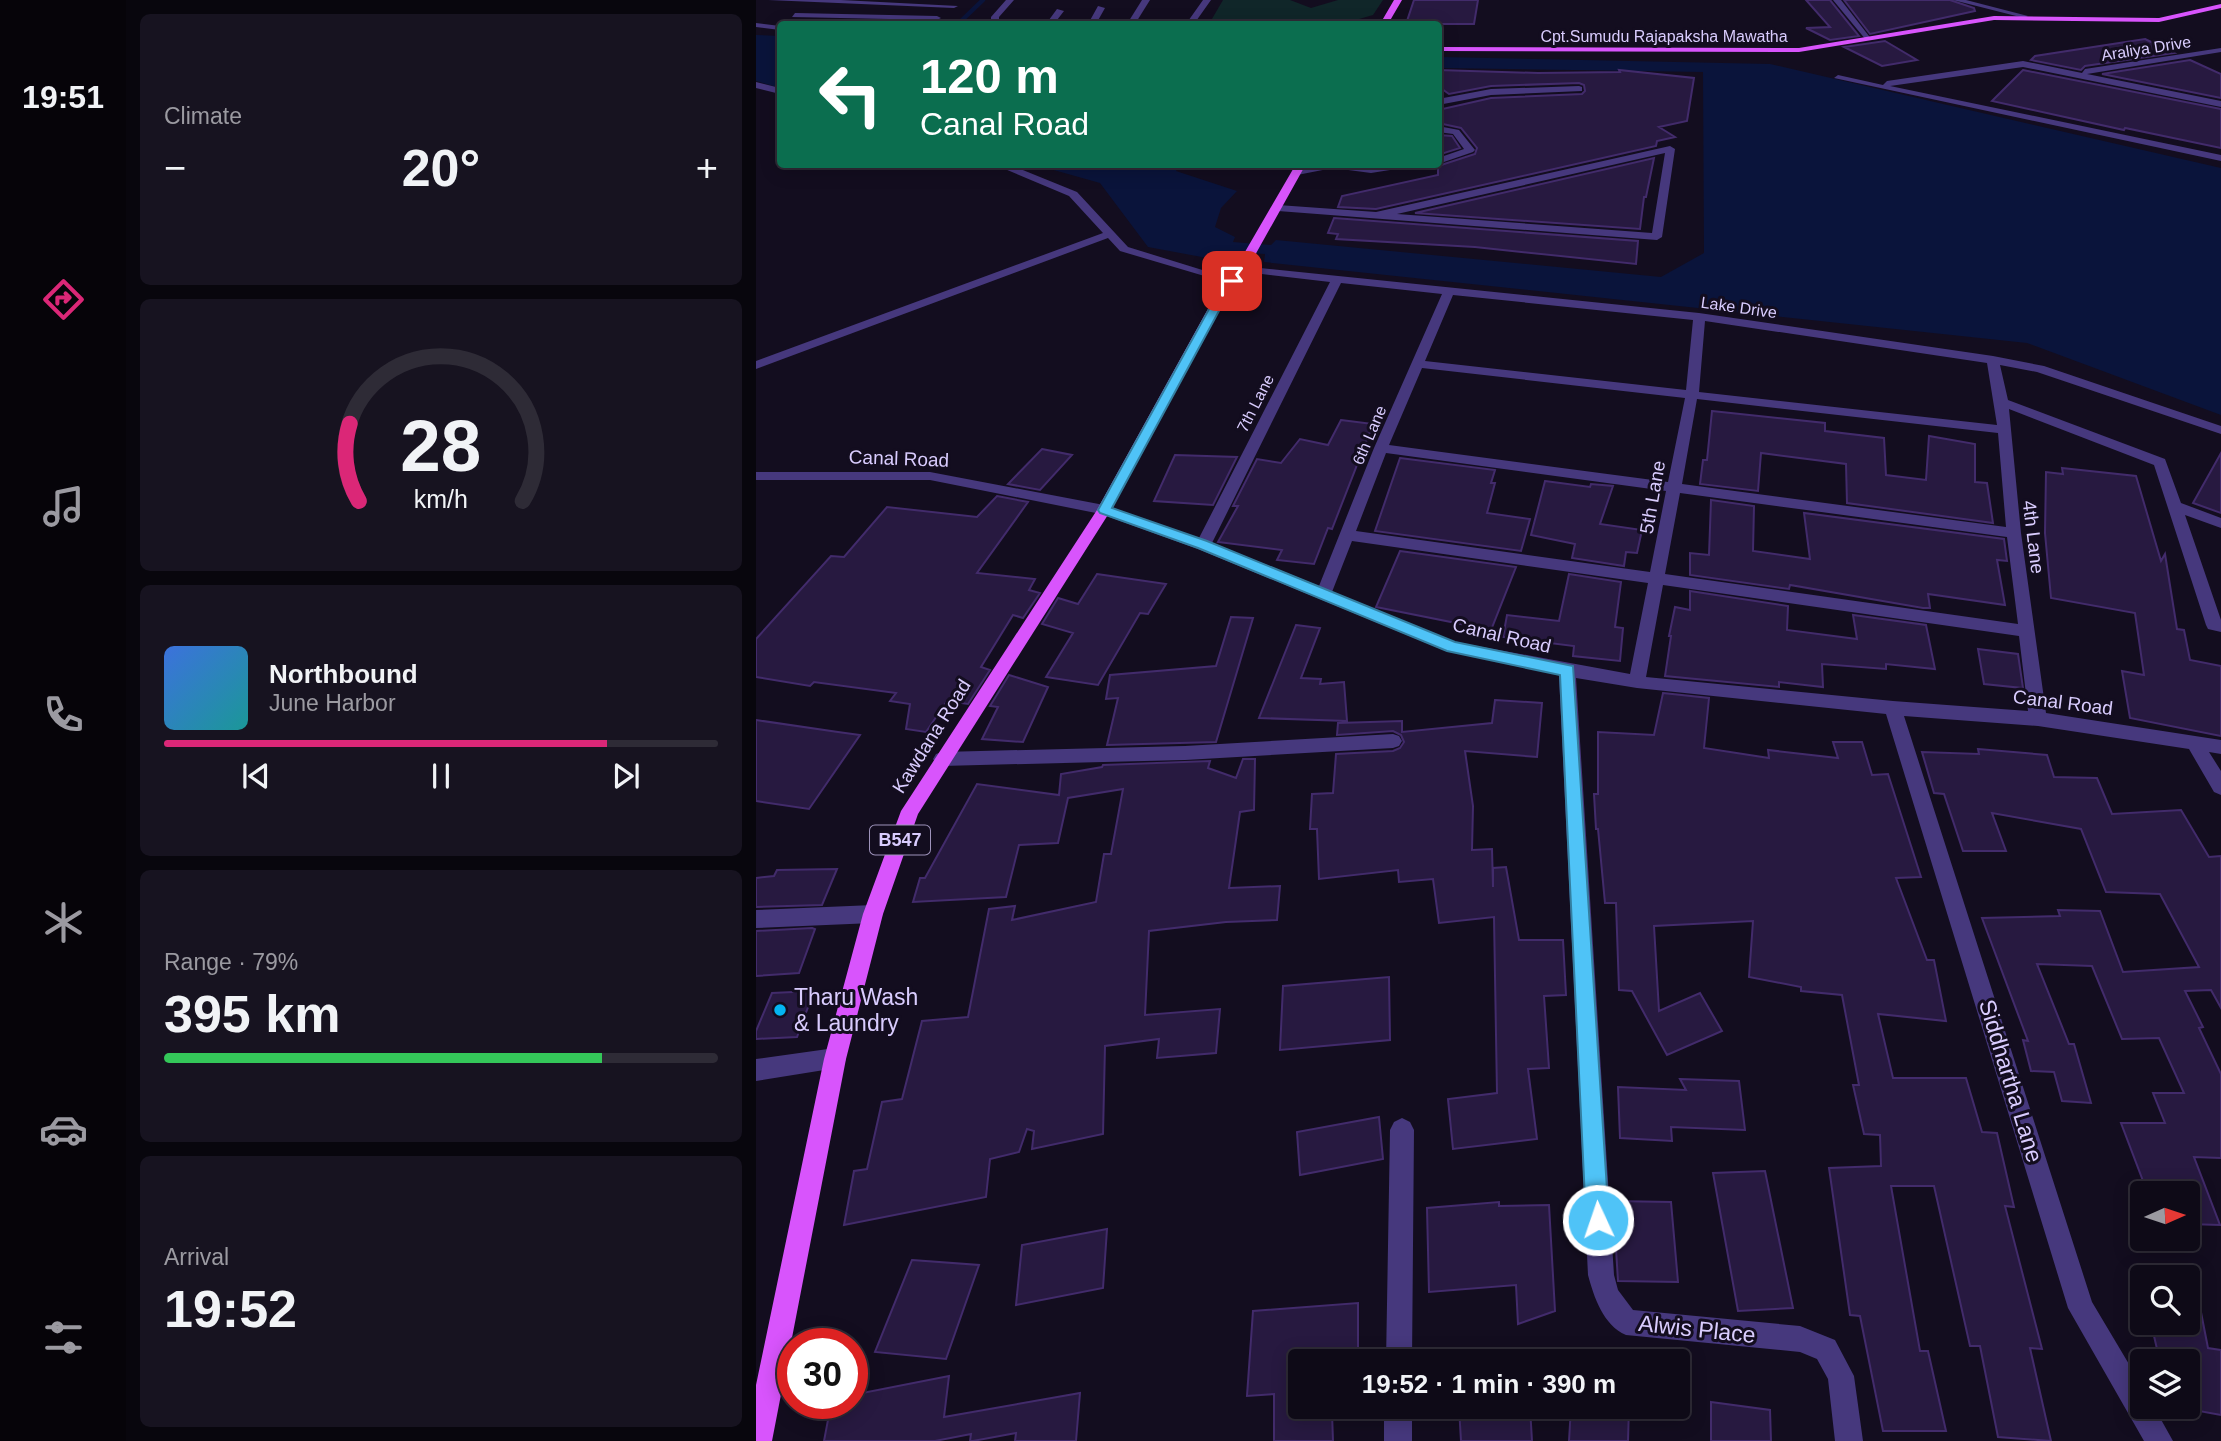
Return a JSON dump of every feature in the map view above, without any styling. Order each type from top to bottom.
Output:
[{"type":"main road","points":[[1386,21],[1398,0]]},
{"type":"main road","name":"Cpt.Sumudu Rajapaksha Mawatha","points":[[1442,49],[1799,50],[1961,22],[2024,16],[2096,22],[2159,20],[2221,6]]},
{"type":"main road","name":"Kawdana Road","points":[[758,1441],[835,1059],[873,914],[910,811],[1104,510],[1214,309],[1241,269],[1299,169]]},
{"type":"street","points":[[772,0],[957,3]]},
{"type":"street","points":[[995,21],[995,17],[1010,0]]},
{"type":"street","points":[[1133,21],[1146,0]]},
{"type":"street","points":[[1192,21],[1207,0]]},
{"type":"street","points":[[1838,0],[1869,38]]},
{"type":"street","points":[[1956,0],[2024,16]]},
{"type":"street","points":[[795,15],[940,21],[957,3]]},
{"type":"street","points":[[1094,21],[1101,8]]},
{"type":"street","points":[[1052,21],[1060,11]]},
{"type":"street","points":[[756,25],[777,28]]},
{"type":"street","name":"Araliya Drive","points":[[2075,74],[2221,50]]},
{"type":"street","points":[[1876,86],[2011,65],[2042,66],[2221,104]]},
{"type":"street","points":[[1838,78],[2221,158]]},
{"type":"street","points":[[756,85],[777,90]]},
{"type":"street","points":[[1442,90],[1490,92],[1579,89]]},
{"type":"street","points":[[1442,101],[1490,92]]},
{"type":"street","points":[[2190,98],[2221,92]]},
{"type":"street","points":[[1442,130],[1456,132],[1470,150],[1442,160]]},
{"type":"street","points":[[1278,208],[1657,237],[1670,149],[1378,215]]},
{"type":"street","points":[[1008,168],[1073,194],[1124,250],[1232,281]]},
{"type":"street","points":[[1356,168],[1388,168]]},
{"type":"street","points":[[756,365],[1110,234]]},
{"type":"street","name":"Lake Drive","points":[[1241,269],[1699,317],[1993,360],[2040,369],[2221,430]]},
{"type":"street","name":"7th Lane","points":[[1203,545],[1338,278]]},
{"type":"street","name":"6th Lane","points":[[1322,595],[1381,448],[1451,289]]},
{"type":"street","name":"5th Lane","points":[[1637,682],[1692,393],[1699,317]]},
{"type":"street","name":"4th Lane","points":[[1993,360],[2002,402],[2014,533],[2038,719]]},
{"type":"street","points":[[1419,364],[2003,430]]},
{"type":"street","points":[[2002,402],[2160,462],[2214,625],[2221,626]]},
{"type":"street","points":[[1381,448],[2014,533]]},
{"type":"street","name":"Canal Road","points":[[756,476],[930,476],[1104,510],[1203,545],[1452,647],[1567,670],[1637,682],[1893,708],[2038,719],[2221,747]]},
{"type":"street","points":[[2175,506],[2221,523]]},
{"type":"street","points":[[1348,535],[2027,631]]},
{"type":"street","name":"Alwis Place","points":[[1567,670],[1600,1261],[1607,1297],[1626,1322],[1800,1339],[1826,1349],[1841,1376],[1849,1441]]},
{"type":"street","name":"Siddhartha Lane","points":[[1893,708],[2081,1308],[2159,1441]]},
{"type":"street","points":[[942,759],[1185,753],[1393,741]]},
{"type":"street","points":[[2193,741],[2221,787]]},
{"type":"street","points":[[756,919],[873,914]]},
{"type":"street","points":[[756,1070],[835,1059]]},
{"type":"street","points":[[1399,1349],[1402,1130]]},
{"type":"street","points":[[1398,1419],[1398,1441]]},
{"type":"green space","points":[[1223,0],[1290,0],[1311,8],[1338,0],[1383,0],[1373,15],[1352,21],[1211,21]]},
{"type":"water","points":[[756,35],[777,36],[777,87],[756,81]]},
{"type":"water","points":[[1442,57],[1770,64],[2221,168],[2221,415],[2027,343],[1264,262],[1265,254],[1225,252],[1218,260],[1148,247],[1100,183],[1047,168],[1178,168],[1176,171],[1237,191],[1221,208],[1215,227],[1235,237],[1233,242],[1271,245],[1276,240],[1661,277],[1704,253],[1703,72],[1442,68]]},
{"type":"building","points":[[1414,0],[1478,0],[1474,24],[1407,21]]},
{"type":"building","points":[[1806,0],[1830,0],[1859,36],[1830,40],[1806,28],[1830,27]]},
{"type":"building","points":[[1844,0],[1950,0],[1974,8],[1975,11],[1870,34]]},
{"type":"building","points":[[2145,39],[2174,53],[2085,66],[2081,70],[2031,60],[2035,56]]},
{"type":"building","points":[[1885,41],[1917,60],[1882,66],[1844,47]]},
{"type":"building","points":[[2190,60],[2221,74],[2221,98],[2102,74]]},
{"type":"building","points":[[1442,70],[1538,73],[1620,72],[1619,70],[1694,78],[1687,121],[1659,127],[1675,137],[1657,141],[1656,146],[1376,209],[1338,207],[1342,196],[1438,175],[1438,168],[1442,168],[1442,165],[1475,154],[1477,148],[1461,128],[1442,124],[1442,109],[1491,98],[1582,94],[1585,91],[1584,85],[1579,83],[1491,86],[1449,94],[1442,89]]},
{"type":"building","points":[[2023,70],[2221,109],[2221,148],[1992,101]]},
{"type":"building","points":[[1442,135],[1452,136],[1460,148],[1442,154]]},
{"type":"building","points":[[1654,158],[1644,197],[1640,229],[1415,213]]},
{"type":"building","points":[[1334,218],[1638,241],[1636,264],[1475,247],[1336,239],[1338,234],[1328,233]]},
{"type":"building","points":[[1712,411],[1825,423],[1825,431],[1884,438],[1886,475],[1926,480],[1929,436],[1975,444],[1975,482],[1987,483],[1993,523],[1847,503],[1846,464],[1761,453],[1758,491],[1700,484],[1703,460],[1707,460]]},
{"type":"building","points":[[1341,420],[1373,424],[1332,529],[1328,528],[1314,564],[1277,560],[1282,550],[1218,542],[1238,506],[1233,506],[1257,459],[1281,463],[1300,439],[1328,445]]},
{"type":"building","points":[[1042,449],[1072,455],[1040,490],[1008,484]]},
{"type":"building","points":[[2221,453],[2221,513],[2193,503]]},
{"type":"building","points":[[1175,455],[1237,457],[1213,505],[1154,501]]},
{"type":"building","points":[[1400,458],[1495,470],[1491,483],[1495,483],[1487,513],[1530,519],[1521,551],[1375,531]]},
{"type":"building","points":[[2062,468],[2136,476],[2161,561],[2165,554],[2177,629],[2184,630],[2190,660],[2221,666],[2221,736],[2130,718],[2122,671],[2144,675],[2135,613],[2051,598],[2045,533],[2046,472],[2063,474]]},
{"type":"building","points":[[1545,481],[1590,487],[1591,484],[1613,486],[1600,524],[1642,530],[1637,553],[1626,552],[1624,566],[1572,558],[1575,544],[1531,535]]},
{"type":"building","points":[[997,496],[1028,502],[977,573],[1035,579],[1029,590],[1040,593],[1023,618],[1013,615],[981,667],[990,670],[968,704],[947,701],[926,732],[906,729],[910,704],[890,701],[896,693],[814,682],[810,686],[756,677],[756,639],[831,556],[844,557],[887,507],[977,517]]},
{"type":"building","points":[[1711,500],[1754,506],[1753,551],[1810,559],[1804,513],[2004,539],[2007,561],[1997,560],[2005,605],[1928,594],[1930,608],[1923,608],[1790,585],[1789,589],[1690,575],[1690,553],[1709,555]]},
{"type":"building","points":[[1400,551],[1516,567],[1491,630],[1376,607]]},
{"type":"building","points":[[1097,574],[1166,584],[1148,614],[1140,613],[1098,685],[1046,677],[1073,633],[1042,624],[1058,598],[1078,604]]},
{"type":"building","points":[[1569,574],[1621,582],[1615,627],[1623,628],[1620,661],[1573,656],[1574,646],[1503,637],[1507,615],[1559,621]]},
{"type":"building","points":[[1690,591],[1788,606],[1787,630],[1857,639],[1853,615],[1926,625],[1935,669],[1886,664],[1886,669],[1822,664],[1823,687],[1779,682],[1779,687],[1665,676],[1675,607],[1690,610]]},
{"type":"building","points":[[1231,617],[1253,618],[1216,742],[1107,745],[1118,698],[1106,699],[1110,675],[1216,666]]},
{"type":"building","points":[[1296,625],[1320,628],[1301,678],[1321,679],[1320,684],[1344,682],[1347,721],[1259,718]]},
{"type":"building","points":[[1978,649],[2018,654],[2023,688],[1984,684]]},
{"type":"building","points":[[1009,675],[1048,687],[1023,742],[982,739],[998,707],[990,706]]},
{"type":"building","points":[[1663,693],[1709,698],[1704,748],[1769,758],[1768,750],[1838,758],[1833,742],[1862,742],[1872,775],[1888,774],[1921,877],[1896,878],[1927,960],[1934,960],[1946,1021],[1878,1014],[1893,1078],[1966,1078],[1982,1132],[1997,1133],[2014,1207],[2005,1206],[2042,1349],[2030,1348],[2051,1441],[1998,1437],[1980,1346],[1970,1346],[1934,1186],[1891,1186],[1920,1351],[1928,1351],[1946,1431],[1883,1431],[1860,1316],[1850,1315],[1829,1168],[1881,1166],[1880,1135],[1864,1134],[1853,1085],[1859,1085],[1842,995],[1801,991],[1801,987],[1749,977],[1753,921],[1654,926],[1659,1011],[1700,993],[1722,1031],[1667,1055],[1632,991],[1619,990],[1616,903],[1605,903],[1596,829],[1594,794],[1598,794],[1598,732],[1654,735]]},
{"type":"building","points":[[1495,700],[1542,703],[1537,757],[1465,751],[1473,806],[1472,850],[1492,849],[1493,887],[1493,868],[1506,867],[1519,940],[1563,940],[1566,995],[1544,996],[1549,1068],[1528,1069],[1537,1139],[1453,1149],[1448,1099],[1497,1093],[1494,917],[1439,923],[1433,879],[1399,882],[1398,870],[1319,879],[1317,829],[1310,829],[1312,794],[1333,793],[1336,754],[1393,751],[1400,748],[1404,742],[1401,735],[1393,731],[1337,735],[1338,723],[1402,721],[1402,732],[1492,723]]},
{"type":"building","points":[[756,720],[860,735],[809,809],[756,801]]},
{"type":"building","points":[[1978,749],[2047,755],[2054,777],[2097,778],[2112,814],[2181,810],[2209,857],[2221,856],[2221,1008],[2211,990],[2185,991],[2203,1027],[2199,1028],[2221,1074],[2221,1158],[2194,1157],[2220,1225],[2200,1224],[2200,1181],[2143,1181],[2121,1123],[2165,1123],[2153,1093],[2184,1093],[2159,1038],[2122,1039],[2092,966],[2037,964],[2069,1044],[2074,1044],[2091,1103],[2062,1101],[2054,1072],[2031,1071],[2023,1040],[2028,1041],[1982,918],[2060,916],[2058,910],[2100,911],[2123,972],[2199,967],[2160,894],[2106,892],[2081,829],[1992,813],[2006,851],[1963,851],[1944,794],[1934,793],[1922,752],[1979,754]]},
{"type":"building","points":[[1243,759],[1255,759],[1254,810],[1240,812],[1229,888],[1280,886],[1277,920],[1226,922],[1149,931],[1145,1015],[1220,1009],[1216,1053],[1157,1058],[1159,1039],[1105,1046],[1103,1134],[1032,1149],[1034,1131],[1027,1129],[1019,1152],[990,1159],[986,1197],[844,1225],[854,1171],[867,1169],[882,1102],[902,1099],[922,1021],[968,1017],[989,909],[1015,906],[1012,920],[1096,902],[1104,854],[1111,854],[1123,789],[1068,798],[1058,843],[1019,845],[1006,897],[913,902],[920,878],[925,878],[977,784],[1059,795],[1061,774],[1103,765],[1210,761],[1208,768],[1236,778]]},
{"type":"building","points":[[837,869],[822,905],[756,907],[756,878],[774,876],[777,870]]},
{"type":"building","points":[[815,929],[799,973],[756,976],[756,931]]},
{"type":"building","points":[[1389,977],[1390,1040],[1280,1050],[1283,986]]},
{"type":"building","points":[[814,991],[797,1037],[756,1039],[756,1031],[772,993]]},
{"type":"building","points":[[1680,1079],[1739,1081],[1745,1130],[1671,1127],[1672,1141],[1620,1138],[1618,1087],[1686,1090]]},
{"type":"building","points":[[1379,1117],[1383,1159],[1300,1175],[1297,1132]]},
{"type":"building","points":[[1765,1171],[1793,1308],[1738,1311],[1713,1173]]},
{"type":"building","points":[[1613,1201],[1671,1202],[1678,1282],[1618,1281]]},
{"type":"building","points":[[1499,1202],[1499,1206],[1549,1205],[1555,1311],[1518,1324],[1516,1285],[1429,1292],[1427,1208]]},
{"type":"building","points":[[1107,1229],[1103,1288],[1016,1305],[1022,1245]]},
{"type":"building","points":[[912,1260],[979,1265],[946,1359],[875,1352]]},
{"type":"building","points":[[1358,1303],[1358,1349],[1288,1349],[1288,1419],[1332,1419],[1333,1441],[1274,1441],[1274,1394],[1247,1396],[1253,1311]]},
{"type":"building","points":[[2200,1307],[2208,1348],[2221,1350],[2221,1415],[2200,1411],[2200,1349],[2157,1349],[2154,1335],[2200,1335]]},
{"type":"building","points":[[949,1376],[944,1417],[1080,1393],[1076,1441],[1015,1441],[1016,1433],[973,1441],[970,1441],[971,1434],[935,1441],[824,1441],[828,1419],[868,1419],[868,1392]]},
{"type":"building","points":[[1711,1402],[1770,1410],[1771,1441],[1711,1441]]},
{"type":"building","points":[[1460,1419],[1531,1419],[1532,1441],[1461,1441]]},
{"type":"building","points":[[1570,1419],[1629,1419],[1628,1441],[1569,1441]]},
{"type":"waterway","points":[[961,21],[983,0]]},
{"type":"place","name":"Tharu Wash & Laundry","points":[[780,1010]]},
{"type":"route","points":[[1232,281],[1104,510],[1203,545],[1452,647],[1567,670],[1598,1220]]}]
